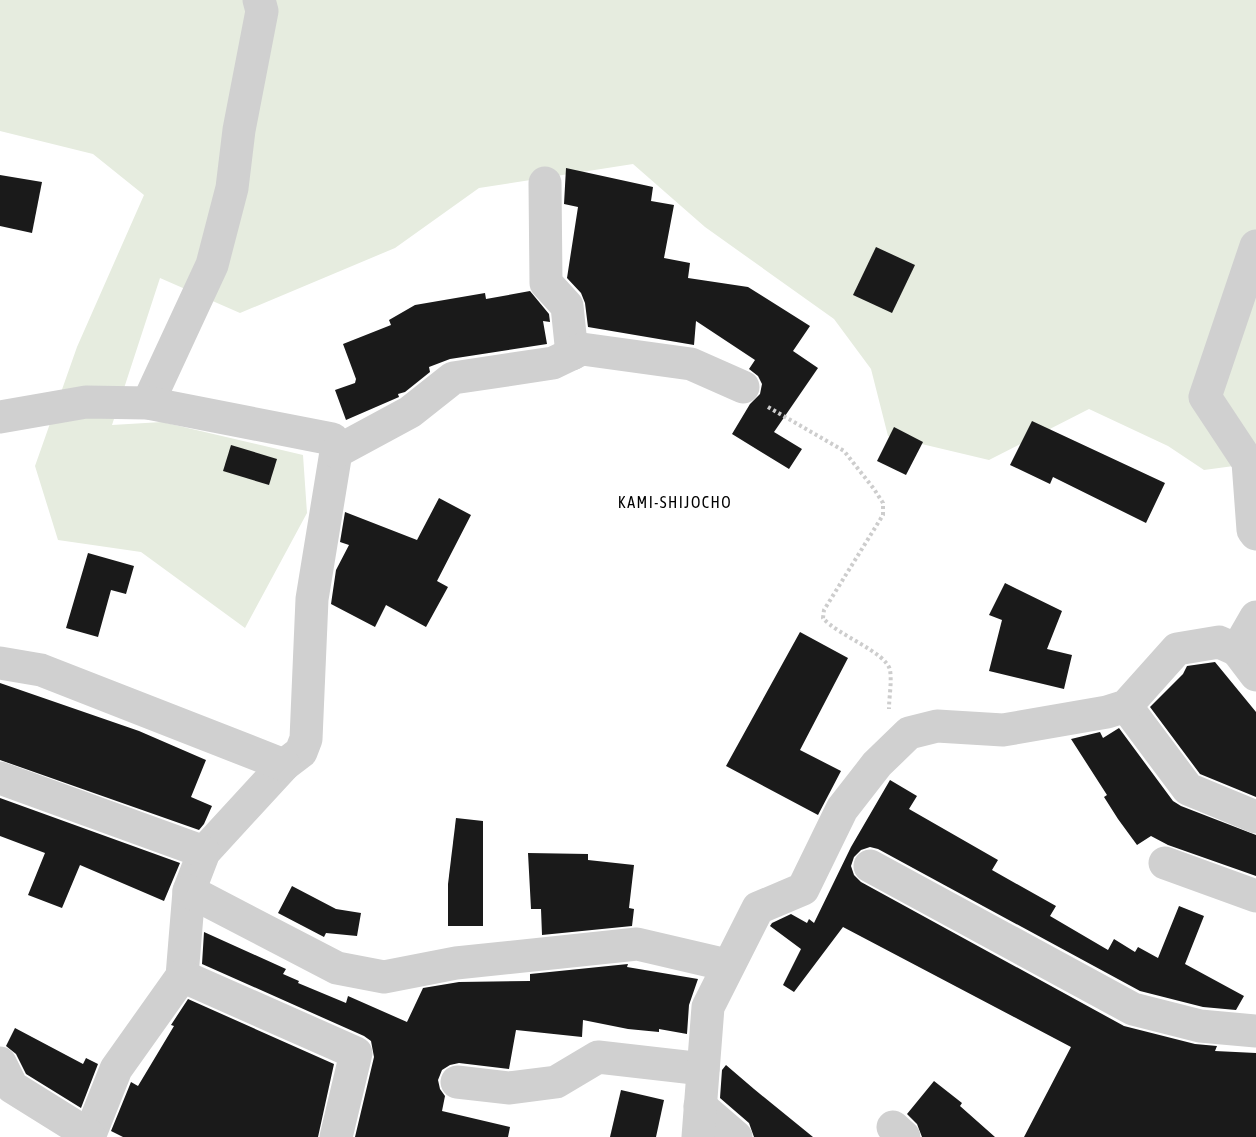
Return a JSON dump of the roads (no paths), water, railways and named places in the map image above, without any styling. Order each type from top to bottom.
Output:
[{"type":"street","points":[[148,402],[212,265],[232,188],[239,130],[262,11],[259,0]]},
{"type":"street","points":[[545,183],[546,283],[567,306],[572,354]]},
{"type":"street","points":[[1256,246],[1205,397],[1248,462],[1252,530],[1256,534]]},
{"type":"street","points":[[336,452],[410,412],[453,378],[553,363],[582,349],[691,364],[743,387]]},
{"type":"street","points":[[0,417],[86,402],[148,402],[332,439],[336,452],[312,599],[306,739],[301,752],[284,765],[204,852],[189,891],[182,976],[116,1069],[89,1136],[12,1087],[0,1063]]},
{"type":"street","points":[[736,1137],[699,1123],[708,1007],[758,908],[802,889],[842,809],[877,764],[909,733],[937,726],[1003,730],[1065,717],[1107,712],[1126,706],[1177,649],[1219,642],[1247,663],[1256,617]]},
{"type":"street","points":[[0,663],[41,670],[284,765]]},
{"type":"street","points":[[1126,706],[1188,789],[1256,817]]},
{"type":"street","points":[[0,778],[204,852]]},
{"type":"street","points":[[1165,863],[1256,896]]},
{"type":"street","points":[[870,866],[1133,1010],[1200,1026],[1256,1031]]},
{"type":"street","points":[[189,891],[337,968],[384,977],[456,963],[637,944],[728,965]]},
{"type":"street","points":[[182,976],[356,1053],[336,1137]]},
{"type":"street","points":[[457,1082],[510,1088],[556,1082],[598,1057],[703,1070]]},
{"type":"district","name":"KAMI-SHIJOCHO","points":[[675,502]]}]
